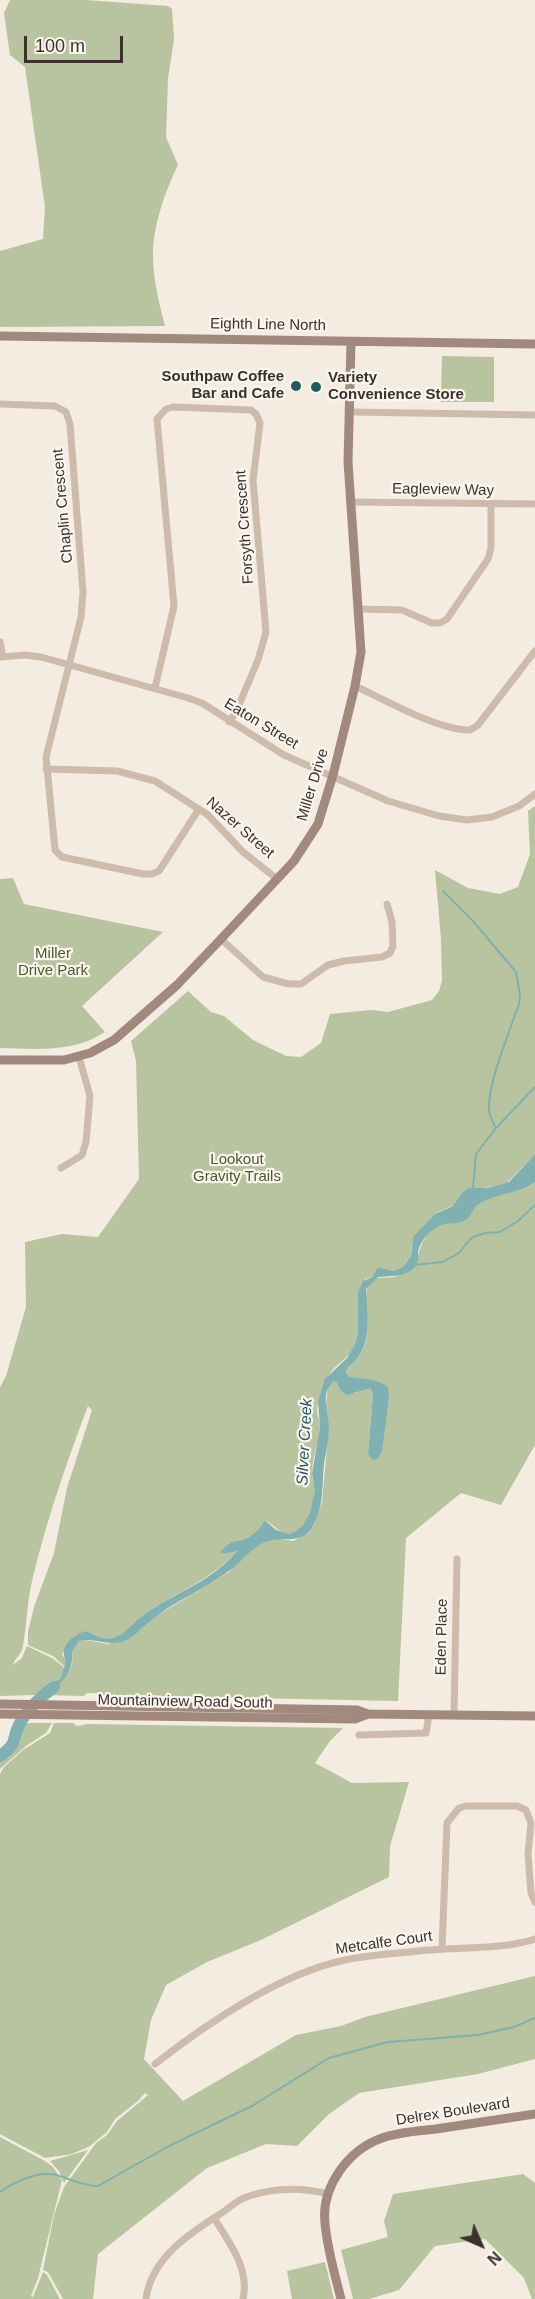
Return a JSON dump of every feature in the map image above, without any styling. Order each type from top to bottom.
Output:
[{"type":"street","name":"Eighth Line North","points":[[0,336],[535,344]]},
{"type":"street","name":"Miller Drive","points":[[0,1060],[53,1061],[79,1057],[99,1049],[121,1034],[177,985],[303,851],[313,834],[322,815],[333,775],[361,652],[348,462],[351,342]]},
{"type":"street","name":"Chaplin Crescent","points":[[0,404],[55,406],[66,412],[69,422],[83,592],[81,617],[46,757],[54,847],[62,857],[152,874],[159,871],[198,809]]},
{"type":"street","name":"Forsyth Crescent","points":[[155,688],[174,606],[157,419],[165,409],[173,408],[251,411],[256,414],[260,423],[253,480],[266,632],[258,660],[236,712],[229,722]]},
{"type":"street","points":[[351,412],[535,414]]},
{"type":"street","name":"Eagleview Way","points":[[351,502],[535,504]]},
{"type":"street","points":[[359,609],[402,610],[434,624],[447,619],[488,559],[491,548],[491,504]]},
{"type":"street","points":[[0,642],[1,657]]},
{"type":"street","points":[[355,686],[424,718],[459,729],[470,730],[478,724],[535,651]]},
{"type":"street","name":"Eaton Street","points":[[1,657],[33,656],[69,664],[202,703],[284,755],[388,801],[453,819],[478,819],[502,814],[519,806],[535,794]]},
{"type":"street","name":"Nazer Street","points":[[46,769],[117,771],[164,786],[217,823],[243,852],[277,879]]},
{"type":"street","points":[[221,939],[263,977],[289,984],[301,984],[328,965],[382,957],[390,953],[393,946],[392,922],[387,904]]},
{"type":"street","points":[[61,1168],[82,1155],[86,1142],[90,1096],[79,1057]]},
{"type":"street","name":"Eden Place","points":[[454,1715],[457,1559]]},
{"type":"street","name":"Mountainview Road South","points":[[0,1704],[357,1710],[368,1714],[535,1716]]},
{"type":"street","name":"Mountainview Road South","points":[[0,1714],[355,1719],[368,1714]]},
{"type":"street","points":[[359,1736],[426,1733],[429,1715]]},
{"type":"street","points":[[442,1948],[447,1823],[459,1808],[517,1806],[526,1810],[531,1823],[528,1854],[531,1893],[535,1902]]},
{"type":"street","name":"Metcalfe Court","points":[[155,2064],[200,2029],[255,1997],[304,1973],[345,1960],[442,1948],[520,1944],[535,1939]]},
{"type":"street","name":"Delrex Boulevard","points":[[341,2299],[324,2222],[328,2194],[348,2160],[366,2146],[382,2138],[535,2114]]},
{"type":"street","points":[[146,2299],[147,2289],[155,2271],[167,2255],[183,2240],[245,2198],[285,2189],[305,2189],[328,2194]]},
{"type":"street","points":[[214,2218],[230,2243],[243,2271],[245,2289],[243,2299]]},
{"type":"green space","points":[[10,0],[86,0],[168,6],[172,9],[174,39],[168,79],[166,137],[178,165],[161,209],[155,232],[153,255],[155,282],[165,326],[0,327],[0,251],[43,239],[45,207],[25,67],[10,55],[4,13]]},
{"type":"green space","points":[[442,356],[494,357],[494,402],[441,402]]},
{"type":"green space","name":"Lookout Gravity Trails","points":[[535,806],[535,1154],[507,1183],[462,1193],[454,1205],[436,1213],[412,1242],[411,1256],[403,1267],[394,1271],[378,1267],[372,1277],[365,1279],[359,1296],[359,1325],[354,1347],[329,1375],[317,1410],[320,1428],[312,1473],[315,1496],[304,1524],[296,1532],[288,1534],[265,1520],[251,1536],[231,1542],[221,1554],[237,1551],[216,1571],[154,1608],[121,1634],[105,1638],[86,1631],[62,1654],[67,1662],[65,1667],[53,1656],[28,1645],[28,1632],[34,1607],[54,1553],[67,1488],[92,1410],[88,1406],[45,1534],[31,1586],[22,1649],[13,1665],[22,1658],[27,1646],[52,1658],[65,1668],[61,1678],[35,1695],[0,1696],[0,1387],[6,1376],[26,1307],[25,1242],[62,1234],[98,1237],[139,1179],[136,1061],[131,1041],[188,991],[211,1012],[224,1016],[253,1040],[286,1056],[301,1057],[321,1043],[330,1014],[372,1010],[388,1012],[432,1000],[439,991],[442,981],[435,870],[468,888],[500,894],[518,887],[530,854],[528,811]]},
{"type":"green space","name":"Miller Drive Park","points":[[13,878],[24,904],[163,932],[82,1006],[105,1032],[93,1039],[67,1047],[0,1048],[0,879]]},
{"type":"green space","points":[[535,1182],[535,1445],[501,1505],[461,1493],[406,1538],[398,1701],[99,1695],[98,1693],[87,1693],[84,1696],[43,1695],[68,1672],[72,1652],[79,1641],[108,1644],[140,1630],[153,1618],[229,1572],[246,1553],[263,1542],[276,1538],[293,1541],[308,1533],[314,1525],[322,1502],[329,1426],[325,1413],[328,1386],[334,1381],[340,1390],[355,1393],[364,1388],[370,1388],[373,1394],[368,1454],[387,1409],[389,1397],[346,1373],[347,1368],[358,1357],[365,1345],[366,1298],[371,1282],[379,1278],[396,1276],[418,1262],[422,1244],[433,1229],[447,1222],[463,1220],[485,1200],[522,1189]]},
{"type":"green space","points":[[23,1723],[52,1723],[46,1733],[26,1746],[0,1769],[0,1760],[16,1744]]},
{"type":"green space","points":[[54,1723],[73,1723],[77,1726],[88,1724],[343,1728],[330,1741],[315,1763],[352,1783],[409,1782],[390,1846],[389,1877],[261,1940],[207,1962],[166,1985],[151,2020],[144,2059],[183,2101],[296,2035],[341,2026],[365,2017],[535,1976],[535,2059],[478,2074],[359,2093],[329,2114],[297,2146],[266,2144],[207,2168],[98,2254],[93,2299],[63,2299],[48,2272],[43,2270],[54,2215],[64,2187],[96,2143],[107,2135],[117,2121],[148,2095],[145,2093],[115,2119],[107,2132],[90,2146],[72,2154],[45,2158],[0,2134],[0,1774],[4,1767],[23,1750],[50,1733]]},
{"type":"green space","points":[[0,2137],[45,2161],[53,2167],[62,2180],[38,2278],[31,2296],[33,2297],[43,2272],[60,2299],[0,2299]]},
{"type":"green space","points":[[88,2150],[64,2183],[59,2171],[50,2161]]},
{"type":"green space","points":[[523,2174],[535,2183],[535,2299],[532,2299],[524,2278],[485,2239],[435,2246],[399,2290],[369,2299],[353,2299],[341,2250],[388,2237],[384,2221],[393,2194]]},
{"type":"green space","points":[[325,2262],[334,2299],[292,2299],[287,2271]]},
{"type":"water","points":[[535,1154],[535,1182],[522,1189],[486,1200],[479,1204],[464,1221],[442,1225],[434,1229],[422,1242],[418,1252],[418,1261],[412,1270],[401,1275],[378,1277],[366,1289],[368,1322],[365,1342],[362,1352],[347,1368],[346,1373],[350,1377],[375,1380],[388,1387],[389,1397],[382,1451],[378,1458],[373,1460],[368,1454],[373,1394],[370,1388],[347,1395],[334,1381],[329,1386],[326,1397],[329,1432],[321,1503],[317,1518],[308,1533],[302,1537],[261,1544],[231,1570],[180,1601],[124,1641],[112,1643],[79,1641],[72,1652],[67,1675],[50,1692],[35,1695],[61,1678],[66,1662],[65,1646],[71,1639],[86,1631],[105,1638],[121,1634],[154,1608],[216,1571],[237,1551],[221,1554],[221,1551],[231,1542],[251,1536],[265,1520],[276,1530],[289,1534],[303,1525],[310,1513],[315,1491],[312,1473],[320,1428],[318,1402],[325,1379],[347,1358],[355,1344],[358,1332],[358,1293],[363,1281],[372,1277],[378,1267],[394,1271],[403,1267],[411,1256],[413,1237],[435,1214],[453,1206],[462,1193],[469,1188],[487,1188],[509,1182]]},
{"type":"waterway","points":[[443,891],[472,920],[516,972],[520,995],[519,1004],[495,1072],[489,1100],[489,1113],[496,1128]]},
{"type":"waterway","points":[[473,1188],[476,1154],[496,1128],[535,1087]]},
{"type":"waterway","points":[[413,1265],[443,1262],[459,1253],[471,1238],[485,1233],[500,1232],[518,1221],[535,1205]]},
{"type":"waterway","name":"Silver Creek","points":[[0,1756],[12,1744],[16,1731],[26,1714],[54,1687]]},
{"type":"waterway","points":[[0,2192],[22,2180],[42,2174],[60,2176],[98,2186],[169,2146],[252,2106],[329,2058],[388,2042],[478,2035],[514,2027],[535,2018]]},
{"type":"place","name":"Southpaw Coffee Bar and Cafe","points":[[296,386]]},
{"type":"place","name":"Variety Convenience Store","points":[[316,387]]}]
